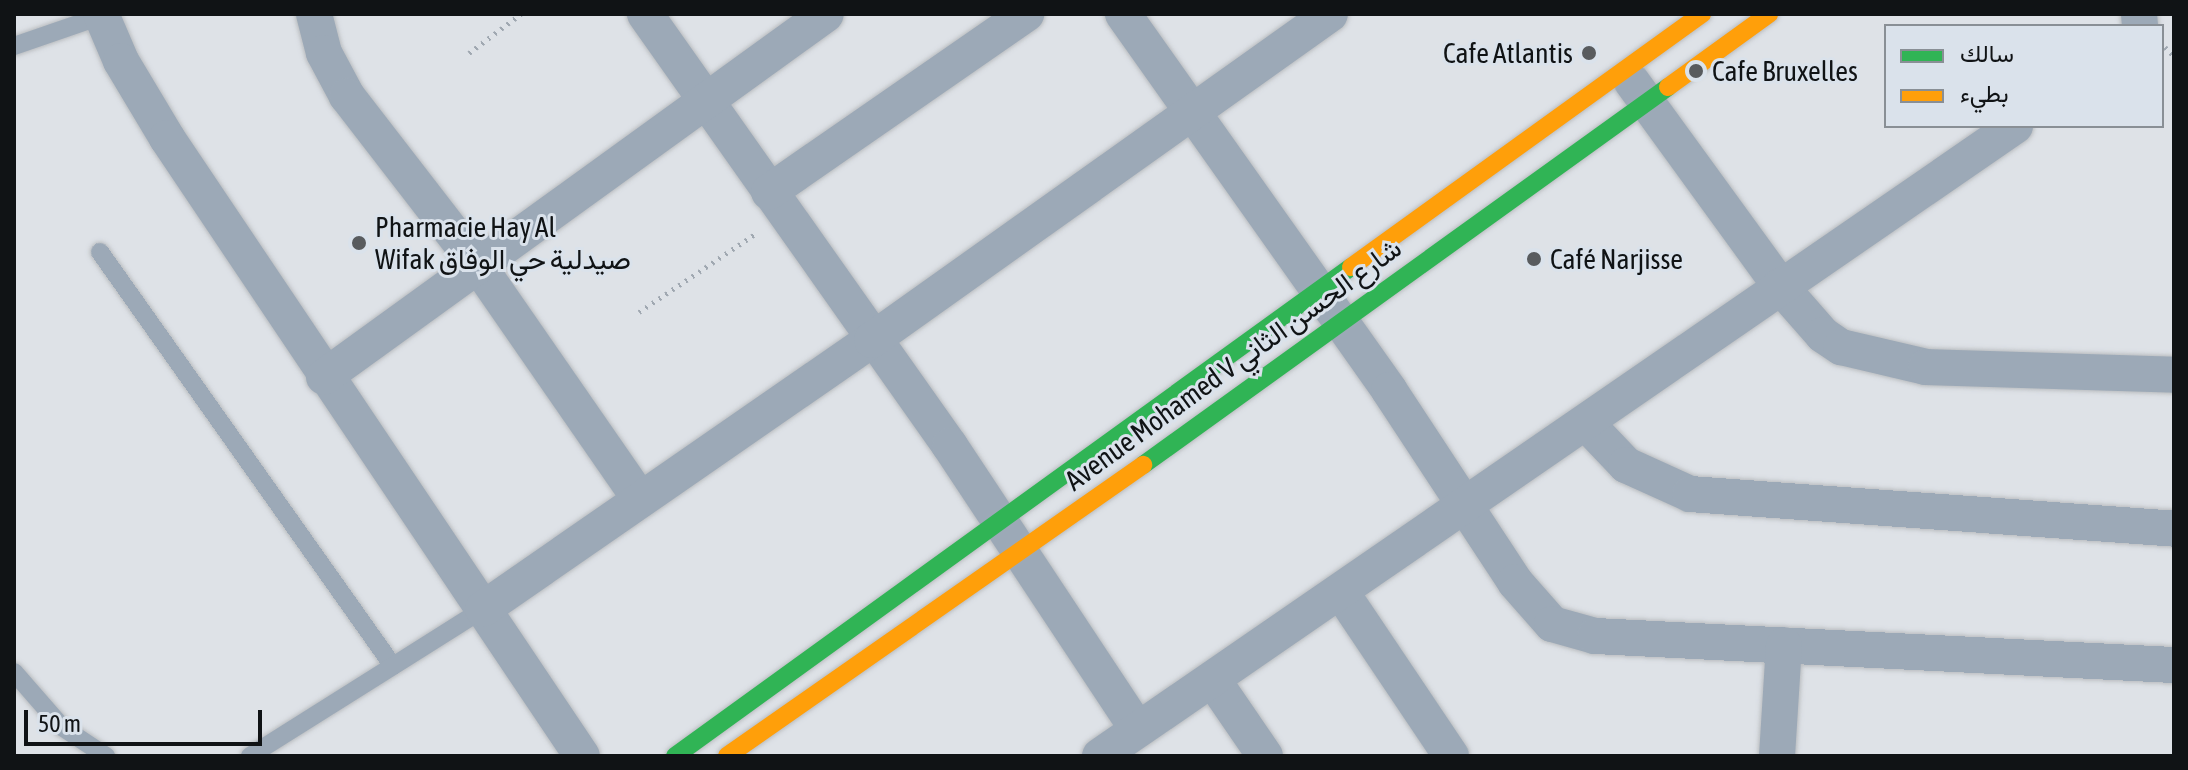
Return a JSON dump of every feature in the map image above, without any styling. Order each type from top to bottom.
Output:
[{"type":"main road","name":"Avenue Mohamed V شارع الحسن الثاني","points":[[675,756],[1001,524],[1315,291],[1702,14]]},
{"type":"main road","name":"Avenue Mohamed V شارع الحسن الثاني","points":[[727,756],[1020,554],[1336,321],[1769,14]]},
{"type":"street","points":[[314,14],[324,53],[347,96],[480,268],[639,498]]},
{"type":"street","points":[[645,14],[1001,524],[1137,728]]},
{"type":"street","points":[[324,377],[480,268],[826,14]]},
{"type":"street","points":[[777,203],[1026,14]]},
{"type":"street","points":[[1123,14],[1529,600],[1564,631],[2174,665]]},
{"type":"street","points":[[483,609],[639,498],[872,340],[1330,14]]},
{"type":"street","points":[[101,15],[121,61],[167,138],[324,377],[582,756]]},
{"type":"street","points":[[1625,71],[1780,286],[1823,335],[1841,347],[1895,363],[2174,375]]},
{"type":"street","points":[[1100,756],[1467,507],[1780,286],[2012,128]]},
{"type":"street","points":[[1587,424],[1626,465],[1690,494],[2174,529]]},
{"type":"street","points":[[1341,592],[1451,756]]},
{"type":"street","points":[[1777,756],[1784,645]]},
{"type":"street","points":[[1213,680],[1265,756]]},
{"type":"lane","points":[[14,46],[101,15]]},
{"type":"lane","points":[[100,252],[393,666]]},
{"type":"lane","points":[[250,756],[483,609]]},
{"type":"lane","points":[[14,672],[62,727],[106,756]]},
{"type":"path","points":[[469,53],[521,14]]},
{"type":"path","points":[[639,312],[777,203]]},
{"type":"traffic: fast","points":[[1143,465],[1668,87]]},
{"type":"traffic: fast","points":[[675,756],[1351,267]]},
{"type":"traffic: slow","points":[[1351,267],[1702,14]]},
{"type":"traffic: slow","points":[[1668,87],[1769,14]]},
{"type":"traffic: slow","points":[[727,756],[1143,465]]},
{"type":"place","name":"Cafe Atlantis","points":[[1589,53]]},
{"type":"place","name":"Cafe Bruxelles","points":[[1696,71]]},
{"type":"place","name":"Pharmacie Hay Al Wifak صيدلية حي الوفاق","points":[[359,243]]},
{"type":"place","name":"Café Narjisse","points":[[1534,259]]}]
